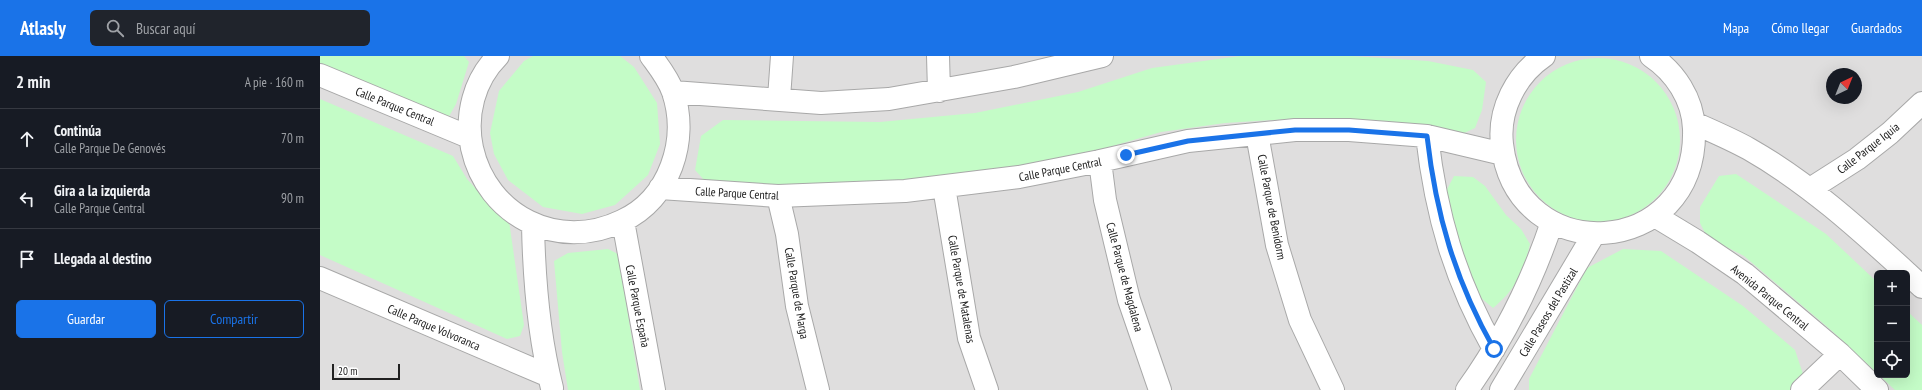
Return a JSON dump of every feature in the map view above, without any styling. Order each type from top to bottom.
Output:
[{"type":"street","points":[[498,56],[490,64],[477,86],[470,111],[469,137],[476,164],[489,189],[509,210],[533,225],[563,232],[594,231],[623,221],[643,207],[660,188],[672,166],[678,142],[678,116],[673,92],[663,72],[651,56]]},
{"type":"street","points":[[779,98],[782,56]]},
{"type":"street","points":[[673,92],[779,98],[821,103],[889,99],[1014,78],[1102,56]]},
{"type":"street","points":[[1533,57],[1509,98],[1502,126],[1503,154],[1512,181],[1520,194],[1541,215],[1552,222],[1571,230],[1594,234],[1618,232],[1631,228],[1655,216],[1670,201],[1686,178],[1694,147],[1694,123],[1683,90],[1666,68],[1651,56]]},
{"type":"street","points":[[939,91],[942,58]]},
{"type":"street","name":"Calle Parque Central","points":[[320,75],[469,137]]},
{"type":"street","name":"Calle Parque Iquia","points":[[1810,189],[1857,159],[1922,103]]},
{"type":"street","points":[[1694,123],[1748,148],[1810,189],[1863,232],[1904,270]]},
{"type":"street","name":"Calle Parque Central","points":[[660,188],[778,196],[854,194],[944,187],[1019,177],[1100,162],[1188,141],[1295,130],[1349,130],[1427,136],[1503,154]]},
{"type":"street","name":"Calle Parque de Benidorm","points":[[1257,134],[1278,245],[1300,320],[1333,390]]},
{"type":"street","points":[[1427,136],[1432,178],[1444,232],[1464,289],[1494,349]]},
{"type":"street","name":"Calle Parque de Magdalena","points":[[1100,162],[1105,200],[1129,300],[1160,390]]},
{"type":"street","name":"Calle Parque de Matalenas","points":[[944,187],[969,338],[987,390]]},
{"type":"street","name":"Calle Parque de Marga","points":[[778,196],[787,234],[797,306],[818,390]]},
{"type":"street","name":"Avenida Parque Central","points":[[1655,216],[1698,242],[1745,274],[1840,354],[1877,390]]},
{"type":"street","name":"Calle Parque España","points":[[623,221],[654,390]]},
{"type":"street","points":[[1467,390],[1494,349],[1530,282],[1552,222]]},
{"type":"street","points":[[533,225],[534,256],[551,383]]},
{"type":"street","name":"Calle Paseos del Pastizal","points":[[1502,390],[1594,234]]},
{"type":"street","points":[[1910,276],[1922,287]]},
{"type":"street","name":"Calle Parque Volvoranca","points":[[320,278],[551,383]]},
{"type":"street","points":[[1802,390],[1840,354]]},
{"type":"shaded area","points":[[320,56],[1922,56],[1922,390],[320,390]]},
{"type":"green space","points":[[320,56],[464,56],[469,62],[456,104],[448,118],[439,117],[320,63]]},
{"type":"green space","points":[[533,56],[620,56],[634,67],[657,103],[660,144],[648,175],[615,205],[582,214],[543,207],[508,180],[494,154],[490,133],[499,91],[524,61]]},
{"type":"green space","points":[[1240,56],[1352,56],[1428,61],[1473,70],[1486,82],[1482,110],[1475,128],[1460,135],[1389,124],[1306,118],[1225,123],[1161,132],[1020,173],[772,190],[706,182],[695,170],[701,136],[723,120],[880,122],[975,113],[1078,92],[1152,68]]},
{"type":"green space","points":[[1590,58],[1606,58],[1629,64],[1644,72],[1656,82],[1666,94],[1677,116],[1680,140],[1677,164],[1666,186],[1656,198],[1644,208],[1622,219],[1606,222],[1590,222],[1574,219],[1552,208],[1540,198],[1530,186],[1519,164],[1516,148],[1516,132],[1519,116],[1530,94],[1540,82],[1552,72],[1574,61]]},
{"type":"green space","points":[[320,99],[453,156],[467,179],[488,202],[509,221],[524,325],[520,336],[507,339],[320,255]]},
{"type":"green space","points":[[1736,174],[1826,234],[1874,279],[1874,370],[1832,331],[1744,256],[1707,237],[1700,223],[1700,207],[1719,176]]},
{"type":"green space","points":[[1454,176],[1473,177],[1485,186],[1506,215],[1521,229],[1530,244],[1518,280],[1508,294],[1493,308],[1481,298],[1474,287],[1444,195]]},
{"type":"green space","points":[[608,249],[622,256],[626,302],[640,390],[568,390],[562,352],[554,261],[568,253]]},
{"type":"green space","points":[[1623,249],[1661,251],[1743,306],[1795,350],[1803,374],[1793,388],[1791,390],[1529,390],[1529,379],[1587,268]]},
{"type":"green space","points":[[1910,314],[1922,325],[1922,390],[1895,390],[1882,378],[1910,378]]},
{"type":"route","points":[[1126,155],[1188,141],[1295,130],[1349,130],[1427,136],[1432,178],[1444,232],[1464,289],[1494,349]]}]
